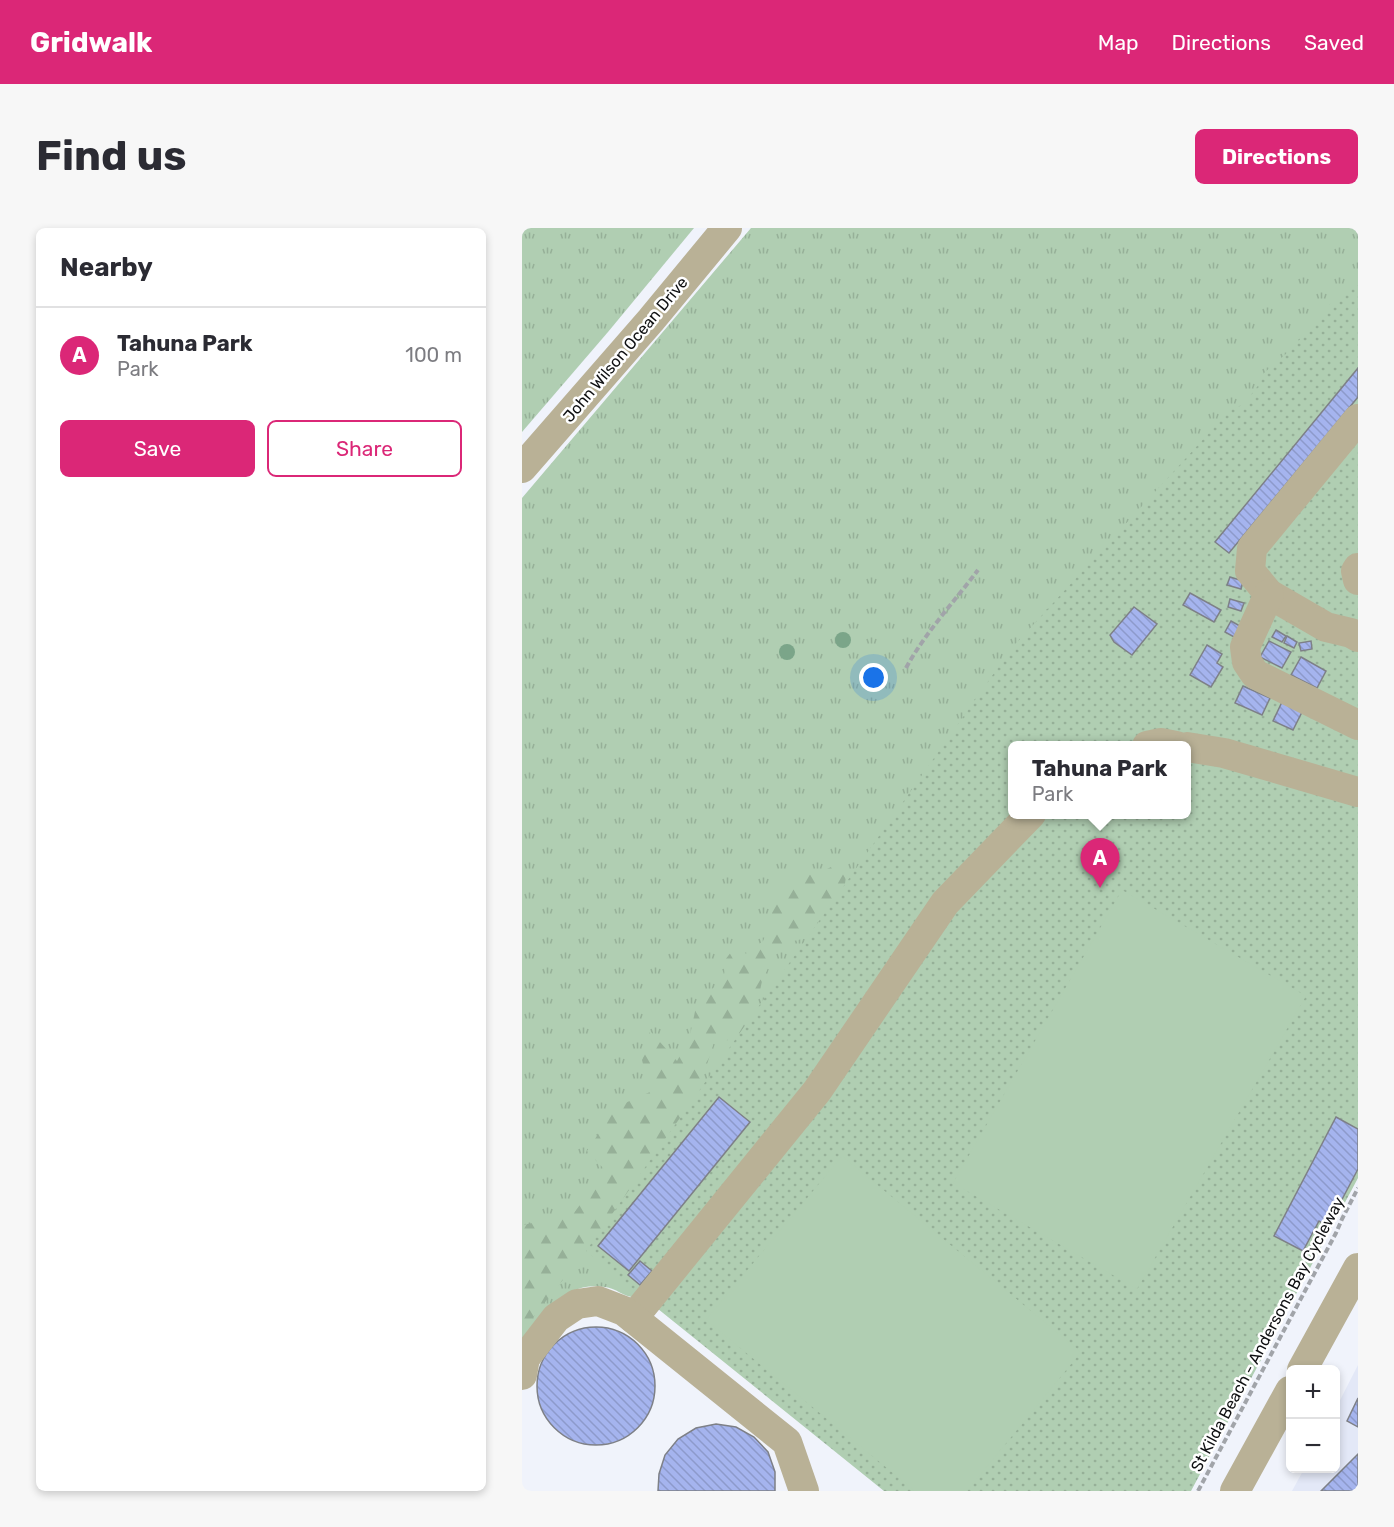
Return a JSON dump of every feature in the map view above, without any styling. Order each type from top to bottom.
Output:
[{"type":"street","name":"John Wilson Ocean Drive","points":[[522,468],[651,320],[727,228]]},
{"type":"street","points":[[1356,424],[1252,548],[1250,571],[1269,594],[1326,627],[1356,632]]},
{"type":"street","points":[[1358,568],[1356,571],[1358,580]]},
{"type":"street","points":[[1269,594],[1245,647],[1247,662],[1255,674],[1358,725]]},
{"type":"street","points":[[1191,748],[1224,753],[1358,792]]},
{"type":"street","points":[[633,1318],[817,1091],[945,903],[1026,819]]},
{"type":"street","points":[[1305,1365],[1358,1268]]},
{"type":"street","points":[[522,1375],[525,1358],[556,1318],[577,1304],[598,1301],[624,1311],[787,1442],[799,1485]]},
{"type":"street","points":[[1235,1491],[1286,1398]]},
{"type":"path","points":[[906,668],[925,638],[978,570]]},
{"type":"path","name":"St Kilda Beach - Andersons Bay Cycleway","points":[[1197,1491],[1358,1188]]},
{"type":"shaded area","points":[[1358,1365],[1358,1491],[1292,1491],[1302,1473],[1340,1473],[1340,1400]]},
{"type":"green space","points":[[522,228],[694,228],[522,432]]},
{"type":"green space","points":[[751,228],[1358,228],[1358,349],[1049,679],[636,1297],[605,1287],[590,1286],[577,1289],[556,1302],[522,1342],[522,498]]},
{"type":"green space","points":[[1358,285],[1358,1178],[1191,1491],[884,1491],[586,1251],[1011,649],[1230,410],[1244,404],[1260,383],[1264,373],[1287,353],[1328,310],[1326,307]]},
{"type":"green space","points":[[835,865],[846,876],[843,899],[818,909],[816,936],[789,942],[775,953],[762,981],[756,1010],[736,1039],[714,1042],[699,1090],[704,1099],[598,1246],[586,1251],[522,1331],[522,1226],[573,1214],[606,1171],[587,1151],[616,1107],[650,1092],[642,1060],[650,1031],[677,1061],[689,1040],[697,1002],[724,979],[725,960],[738,943],[746,954],[763,941],[774,918],[766,903],[790,876],[817,874]]},
{"type":"green space","points":[[1122,890],[1306,996],[1137,1289],[953,1183]]},
{"type":"green space","points":[[842,1156],[1081,1352],[967,1491],[915,1491],[706,1320]]},
{"type":"building","points":[[1358,368],[1358,397],[1229,553],[1215,542]]},
{"type":"building","points":[[1230,577],[1243,581],[1241,589],[1227,585]]},
{"type":"building","points":[[1190,593],[1221,610],[1214,622],[1183,605]]},
{"type":"building","points":[[1230,599],[1244,603],[1241,611],[1228,607]]},
{"type":"building","points":[[1134,607],[1157,624],[1132,655],[1114,642],[1110,635]]},
{"type":"building","points":[[1231,621],[1240,626],[1234,637],[1225,632]]},
{"type":"building","points":[[1276,630],[1286,636],[1282,642],[1272,637]]},
{"type":"building","points":[[1287,636],[1297,642],[1294,648],[1284,643]]},
{"type":"building","points":[[1269,641],[1291,652],[1282,668],[1260,657]]},
{"type":"building","points":[[1311,641],[1312,649],[1301,651],[1299,643]]},
{"type":"building","points":[[1207,645],[1222,654],[1217,663],[1223,667],[1211,687],[1190,675]]},
{"type":"building","points":[[1301,657],[1326,671],[1317,688],[1291,675]]},
{"type":"building","points":[[1243,686],[1270,698],[1262,715],[1235,703]]},
{"type":"building","points":[[1282,702],[1302,712],[1293,730],[1273,721]]},
{"type":"building","points":[[719,1097],[750,1122],[629,1271],[598,1246]]},
{"type":"building","points":[[1336,1117],[1358,1129],[1358,1169],[1328,1226],[1319,1221],[1303,1251],[1274,1236]]},
{"type":"building","points":[[640,1261],[652,1271],[640,1285],[628,1275]]},
{"type":"building","points":[[596,1327],[618,1332],[638,1344],[650,1364],[655,1386],[650,1408],[638,1428],[618,1440],[596,1445],[574,1440],[554,1428],[542,1408],[537,1386],[542,1364],[554,1344],[574,1332]]},
{"type":"building","points":[[1358,1398],[1358,1427],[1347,1421]]},
{"type":"building","points":[[716,1424],[736,1427],[754,1437],[768,1452],[775,1472],[775,1491],[658,1491],[659,1474],[665,1455],[678,1439],[696,1428]]},
{"type":"building","points":[[1358,1454],[1358,1491],[1321,1491],[1340,1473]]},
{"type":"place","name":"Tahuna Park","points":[[1100,888]]}]
